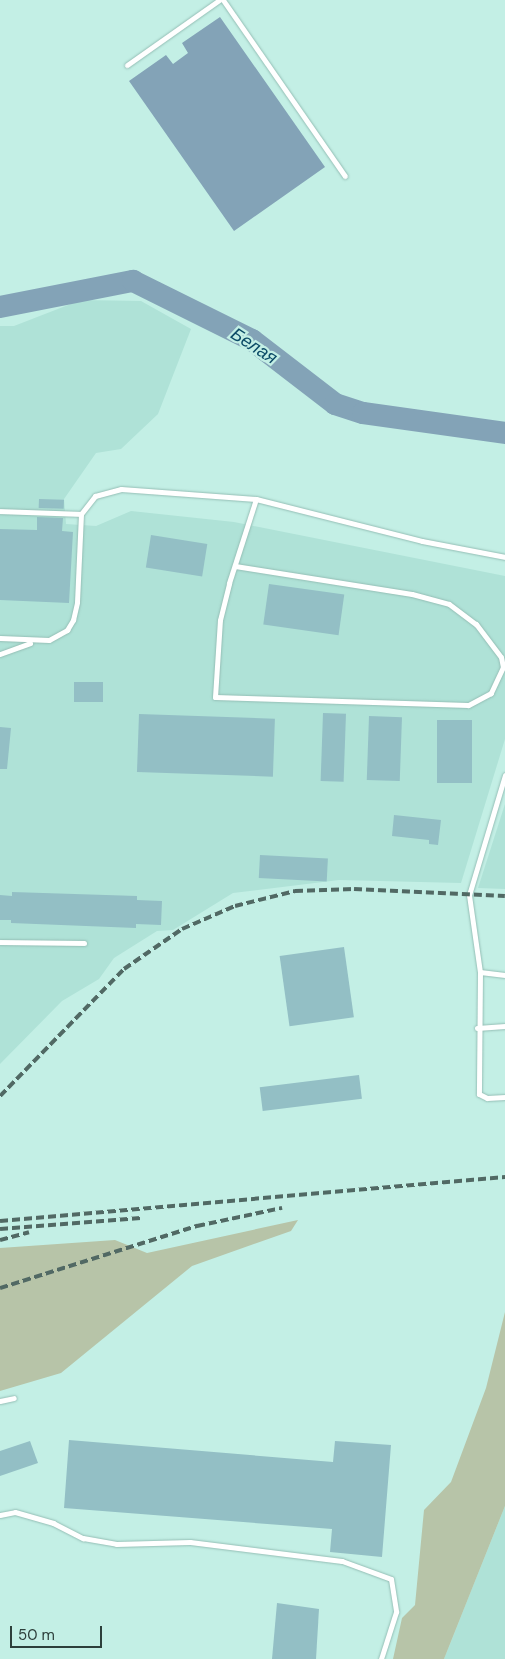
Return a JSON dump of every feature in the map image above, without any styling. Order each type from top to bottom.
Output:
[{"type":"lane","points":[[127,65],[219,0]]},
{"type":"lane","points":[[223,0],[345,176]]},
{"type":"lane","points":[[0,654],[33,642],[59,637],[73,620],[81,514],[95,496],[121,489],[256,499],[422,541],[505,557]]},
{"type":"lane","points":[[235,566],[412,594],[449,604],[476,624],[501,657],[503,667],[491,693],[468,705],[215,697],[220,620],[235,566],[256,499]]},
{"type":"lane","points":[[0,511],[81,514]]},
{"type":"lane","points":[[0,638],[33,642]]},
{"type":"lane","points":[[505,775],[469,895],[480,972],[478,1028],[479,1094],[487,1098],[505,1097]]},
{"type":"lane","points":[[0,942],[84,943]]},
{"type":"lane","points":[[480,972],[505,975]]},
{"type":"lane","points":[[478,1028],[505,1026]]},
{"type":"lane","points":[[0,1401],[14,1398]]},
{"type":"lane","points":[[0,1515],[15,1512],[53,1523],[83,1538],[116,1544],[190,1542],[342,1561],[390,1579],[396,1612],[381,1659]]},
{"type":"shaded area","points":[[81,300],[141,301],[191,329],[158,414],[121,449],[96,453],[64,499],[66,524],[96,526],[131,511],[234,522],[505,576],[505,739],[461,883],[339,880],[233,893],[173,930],[157,931],[114,958],[99,979],[62,1001],[0,1064],[0,326],[14,326]]},
{"type":"shaded area","points":[[505,804],[505,889],[478,888]]},
{"type":"shaded area","points":[[298,1220],[291,1231],[192,1266],[61,1373],[0,1391],[0,1248],[115,1240],[147,1253]]},
{"type":"shaded area","points":[[505,1312],[505,1506],[444,1659],[393,1659],[402,1618],[415,1605],[424,1510],[451,1482],[486,1388]]},
{"type":"shaded area","points":[[505,1506],[505,1659],[444,1659]]},
{"type":"water","points":[[220,17],[325,167],[234,231],[129,81],[166,55],[173,64],[188,53],[182,43]]},
{"type":"building","points":[[39,499],[64,500],[64,509],[39,508]]},
{"type":"building","points":[[37,517],[63,518],[62,531],[73,532],[69,603],[0,600],[0,529],[37,530]]},
{"type":"building","points":[[151,535],[207,544],[202,577],[146,568]]},
{"type":"building","points":[[269,584],[344,595],[339,635],[263,625]]},
{"type":"building","points":[[74,682],[103,682],[103,702],[74,702]]},
{"type":"building","points":[[323,713],[346,714],[344,782],[321,781]]},
{"type":"building","points":[[139,714],[275,719],[273,777],[137,772]]},
{"type":"building","points":[[369,716],[402,717],[400,781],[367,780]]},
{"type":"building","points":[[437,720],[472,720],[472,783],[437,783]]},
{"type":"building","points":[[0,727],[11,728],[7,769],[0,769]]},
{"type":"building","points":[[394,815],[441,820],[438,845],[429,844],[429,840],[392,836]]},
{"type":"building","points":[[260,855],[328,859],[327,882],[259,878]]},
{"type":"building","points":[[12,892],[137,896],[137,900],[162,901],[161,925],[136,924],[136,928],[11,923],[11,920],[0,920],[0,895],[12,896]]},
{"type":"building","points":[[344,947],[354,1017],[290,1026],[280,956]]},
{"type":"building","points":[[359,1075],[362,1099],[263,1111],[260,1087]]},
{"type":"building","points":[[69,1440],[333,1462],[335,1441],[391,1445],[382,1557],[330,1552],[332,1529],[64,1508]]},
{"type":"building","points":[[30,1441],[38,1463],[0,1476],[0,1451]]},
{"type":"building","points":[[277,1603],[319,1609],[316,1659],[272,1659]]},
{"type":"waterway","name":"Белая","points":[[0,307],[133,281],[252,340],[335,404],[363,413],[505,433]]},
{"type":"railway","points":[[0,1096],[124,969],[182,929],[235,906],[295,891],[354,889],[505,896]]},
{"type":"railway","points":[[0,1221],[505,1177]]},
{"type":"railway","points":[[0,1288],[197,1226],[282,1208]]},
{"type":"railway","points":[[0,1229],[141,1218]]},
{"type":"railway","points":[[0,1240],[29,1232]]}]
